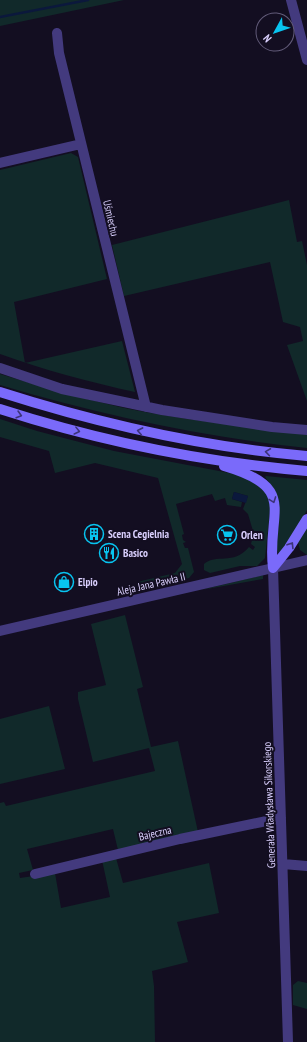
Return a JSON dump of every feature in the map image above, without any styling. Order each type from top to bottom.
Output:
[{"type":"main road","points":[[0,392],[135,430],[196,441],[307,456]]},
{"type":"main road","points":[[0,409],[76,431],[193,457],[248,473],[262,482],[269,490],[276,509],[271,556],[273,568]]},
{"type":"main road","points":[[193,457],[307,471]]},
{"type":"main road","points":[[273,568],[289,548],[307,519]]},
{"type":"street","points":[[291,0],[307,60]]},
{"type":"street","name":"Uśmiechu","points":[[58,33],[59,53],[146,407]]},
{"type":"street","points":[[0,163],[81,144]]},
{"type":"street","points":[[0,368],[62,389],[146,407],[272,427],[307,430]]},
{"type":"street","name":"Aleja Jana Pawła II","points":[[0,631],[307,560]]},
{"type":"street","name":"Generała Władysława Sikorskiego","points":[[273,568],[288,1042]]},
{"type":"street","name":"Bajeczna","points":[[35,874],[180,839],[282,818]]},
{"type":"street","points":[[283,864],[307,866]]},
{"type":"green space","points":[[0,0],[124,0],[0,26]]},
{"type":"green space","points":[[71,153],[78,157],[107,279],[14,302],[25,363],[0,354],[0,170]]},
{"type":"green space","points":[[289,200],[297,242],[302,241],[307,265],[307,401],[287,345],[303,341],[300,327],[283,322],[270,262],[124,296],[112,245]]},
{"type":"green space","points":[[122,341],[135,392],[84,380],[26,363]]},
{"type":"green space","points":[[0,374],[75,396],[143,412],[307,435],[307,448],[229,438],[190,431],[152,424],[76,406],[0,385]]},
{"type":"green space","points":[[0,419],[37,431],[114,451],[240,475],[264,489],[271,502],[265,558],[257,566],[240,566],[210,573],[204,570],[204,564],[209,561],[237,556],[249,547],[253,550],[255,547],[251,544],[253,536],[259,536],[258,531],[253,531],[248,514],[243,509],[248,496],[234,492],[232,499],[242,502],[241,507],[227,505],[225,498],[215,501],[212,494],[176,504],[184,534],[182,535],[183,540],[186,542],[183,543],[185,548],[188,548],[194,572],[189,578],[142,589],[137,582],[175,573],[182,564],[158,478],[95,463],[55,473],[49,451],[0,437]]},
{"type":"green space","points":[[265,477],[307,480],[307,510],[288,543],[279,554],[276,549],[279,520],[278,503],[271,486]]},
{"type":"green space","points":[[307,527],[307,555],[300,550],[298,542]]},
{"type":"green space","points":[[263,575],[263,579],[201,590]]},
{"type":"green space","points":[[125,615],[143,687],[137,689],[151,747],[178,741],[198,832],[118,850],[113,829],[27,849],[33,870],[19,873],[20,878],[55,873],[61,908],[110,897],[102,860],[116,858],[123,883],[209,863],[219,913],[177,922],[188,962],[152,971],[154,986],[155,1042],[0,1042],[0,803],[4,802],[6,806],[155,771],[149,748],[93,762],[78,699],[78,692],[106,685],[91,624]]},
{"type":"green space","points":[[49,706],[65,769],[0,784],[0,719]]},
{"type":"green space","points":[[298,981],[307,983],[307,1009],[293,1005],[293,985]]},
{"type":"water","points":[[234,492],[248,496],[246,503],[232,499]]},
{"type":"waterway","points":[[0,17],[88,0]]},
{"type":"place","name":"Scena Cegielnia","points":[[94,534]]},
{"type":"place","name":"Orlen","points":[[227,535]]},
{"type":"place","name":"Basico","points":[[109,553]]},
{"type":"place","name":"Elpio","points":[[64,582]]}]
